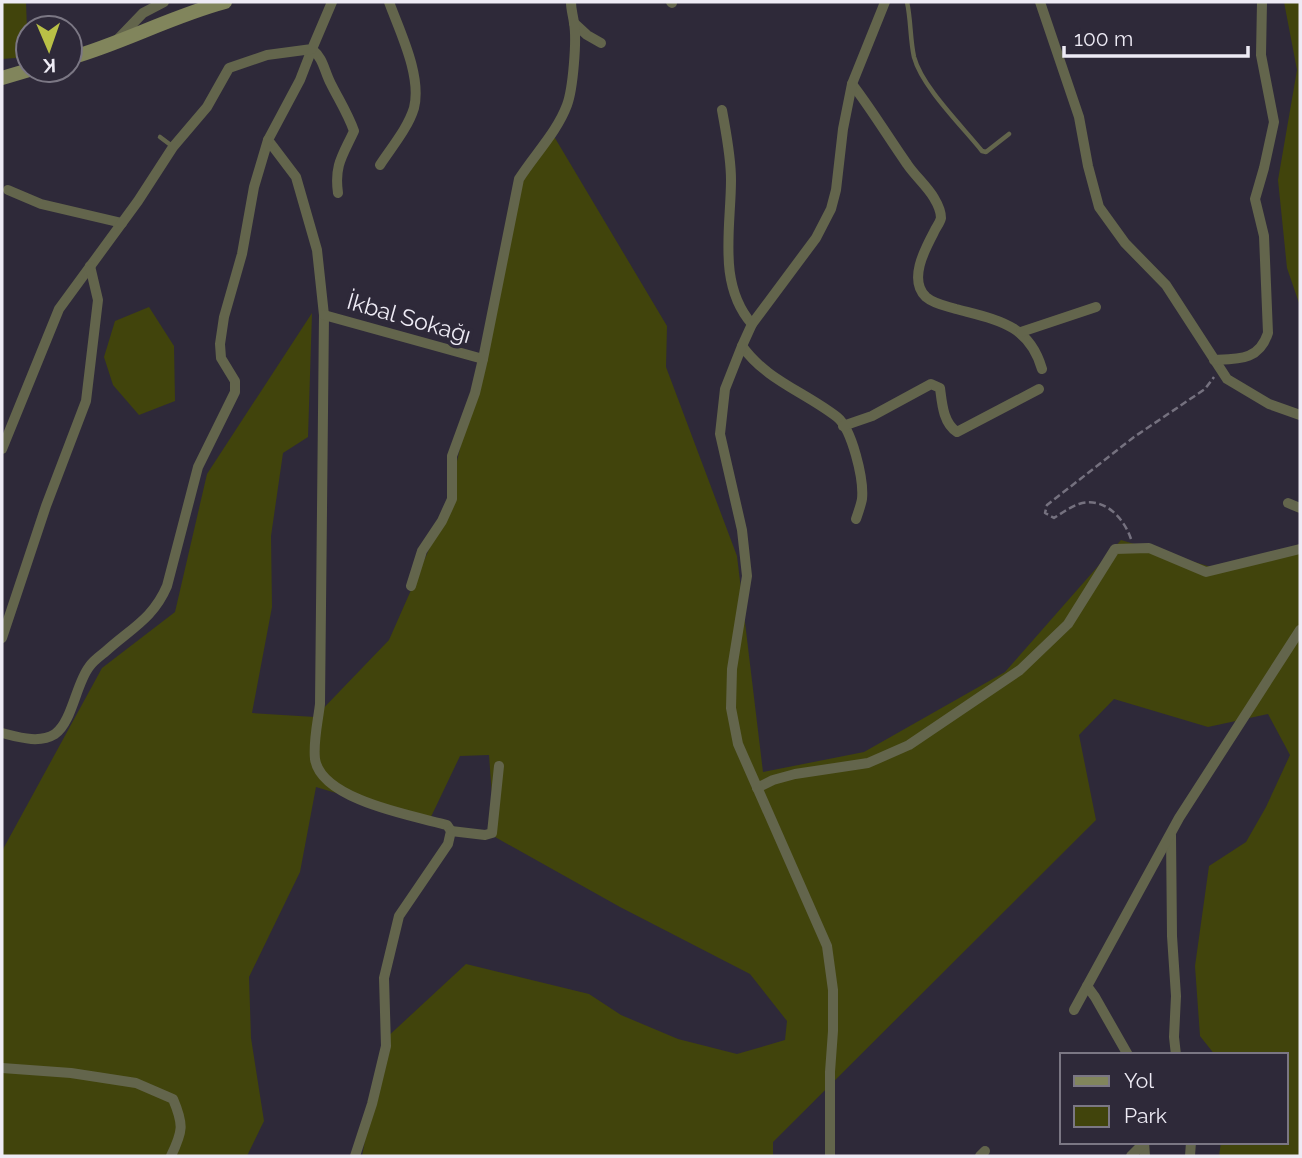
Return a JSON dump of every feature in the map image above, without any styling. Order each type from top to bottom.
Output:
[{"type":"main road","points":[[84,53],[205,7],[225,2]]},
{"type":"street","points":[[113,44],[143,13],[164,2]]},
{"type":"street","points":[[2,733],[31,739],[46,738],[56,733],[89,667],[159,604],[167,586],[198,467],[235,392],[235,381],[221,358],[220,344],[224,317],[242,254],[254,187],[268,140],[300,80],[332,2]]},
{"type":"street","points":[[380,165],[407,123],[414,106],[413,69],[389,2]]},
{"type":"street","points":[[411,586],[422,551],[442,521],[452,499],[452,456],[475,393],[519,179],[534,155],[555,130],[568,104],[573,77],[574,23],[570,12],[571,2]]},
{"type":"street","points":[[830,1156],[830,1072],[834,1031],[833,990],[827,946],[738,744],[731,708],[732,669],[747,576],[743,530],[720,433],[725,389],[752,324],[797,266],[831,209],[852,84],[885,2]]},
{"type":"street","points":[[1040,2],[1079,117],[1099,207],[1125,243],[1166,285],[1227,379],[1269,404],[1300,415]]},
{"type":"street","points":[[1217,364],[1256,352],[1263,346],[1268,333],[1264,236],[1255,199],[1274,122],[1261,55],[1262,2]]},
{"type":"street","points":[[574,23],[601,43]]},
{"type":"street","points":[[2,449],[59,309],[173,147],[207,107],[229,68],[267,55],[312,50],[320,56],[354,131],[340,160],[336,176],[338,193]]},
{"type":"street","points":[[852,84],[875,114],[908,167],[934,197],[940,210],[941,220],[922,257],[918,273],[925,296],[937,304],[1003,323],[1021,332],[1038,355],[1042,369]]},
{"type":"street","points":[[722,110],[731,159],[728,262],[737,300],[752,324]]},
{"type":"street","points":[[268,140],[296,177],[317,250],[324,315],[320,704],[315,760],[325,780],[350,796],[379,807],[447,825],[451,831],[448,844],[399,916],[384,978],[386,1046],[372,1104],[355,1156]]},
{"type":"street","points":[[8,190],[41,204],[122,223]]},
{"type":"street","points":[[2,638],[46,506],[86,401],[98,299],[90,267]]},
{"type":"street","points":[[1021,332],[1096,307]]},
{"type":"street","name":"İkbal Sokağı","points":[[324,315],[483,359]]},
{"type":"street","points":[[742,346],[771,376],[839,419],[844,426],[858,463],[862,488],[856,519]]},
{"type":"street","points":[[844,426],[872,416],[931,384],[940,388],[943,410],[952,429],[957,432],[1039,389]]},
{"type":"street","points":[[1288,503],[1300,509]]},
{"type":"street","points":[[757,788],[795,774],[868,764],[909,745],[1020,670],[1068,624],[1115,549],[1149,548],[1206,572],[1300,549]]},
{"type":"street","points":[[1074,1010],[1171,832],[1300,630]]},
{"type":"street","points":[[451,831],[485,835],[492,832],[499,766]]},
{"type":"street","points":[[1171,832],[1176,1053]]},
{"type":"street","points":[[1087,986],[1096,997],[1127,1053]]},
{"type":"street","points":[[2,1068],[71,1073],[136,1083],[173,1099],[182,1119],[181,1134],[171,1156]]},
{"type":"lane","points":[[907,2],[915,57],[921,72],[949,112],[982,151],[986,152],[1009,134]]},
{"type":"lane","points":[[160,136],[173,147]]},
{"type":"path","points":[[1131,540],[1128,528],[1119,516],[1103,504],[1079,504],[1054,518],[1045,513],[1047,505],[1134,437],[1205,389],[1217,364]]},
{"type":"green space","points":[[2,2],[26,2],[26,14],[14,14],[14,58],[2,59]]},
{"type":"green space","points":[[1284,2],[1300,2],[1300,306],[1287,268],[1278,180],[1297,70]]},
{"type":"green space","points":[[552,133],[667,326],[666,367],[737,556],[763,772],[864,752],[1005,672],[1121,540],[1211,567],[1300,547],[1300,1156],[1219,1156],[1221,1144],[1288,1144],[1288,1053],[1213,1053],[1200,1036],[1195,966],[1209,866],[1246,842],[1290,755],[1268,714],[1208,727],[1114,699],[1079,735],[1096,820],[773,1142],[773,1156],[362,1156],[384,1040],[466,964],[589,994],[621,1015],[678,1039],[737,1054],[785,1040],[787,1021],[750,974],[620,907],[495,837],[489,755],[460,756],[429,821],[316,787],[300,872],[249,977],[251,1038],[264,1121],[247,1156],[2,1156],[2,851],[102,668],[175,612],[207,474],[312,313],[308,437],[283,453],[271,536],[272,607],[252,713],[315,717],[389,640],[445,513],[521,185]]},
{"type":"green space","points":[[149,307],[174,346],[175,401],[139,415],[113,385],[104,357],[115,321]]}]
